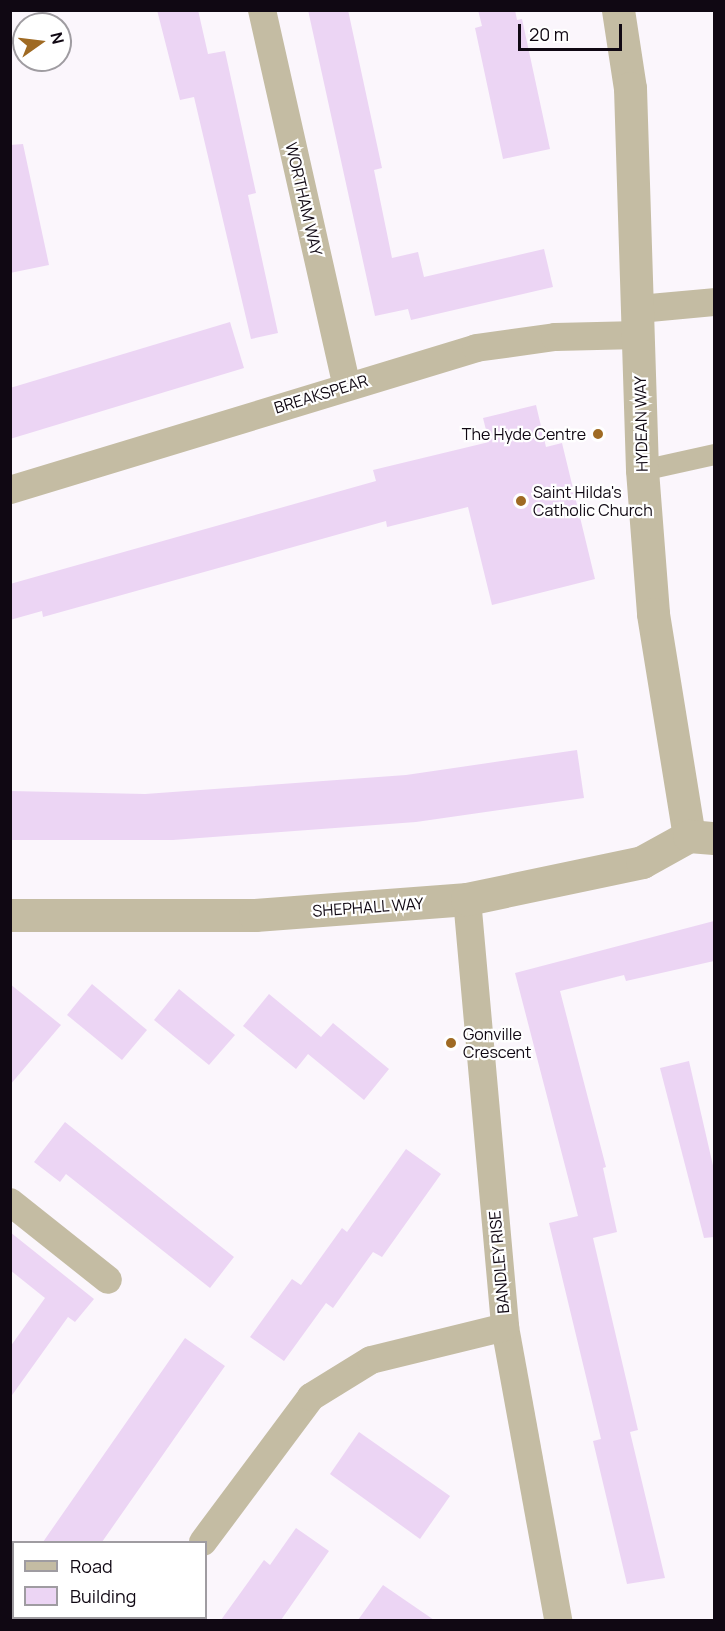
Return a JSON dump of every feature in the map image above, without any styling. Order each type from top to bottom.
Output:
[{"type":"street","name":"WORTHAM WAY","points":[[262,10],[347,387]]},
{"type":"street","name":"HYDEAN WAY","points":[[618,10],[630,88],[642,470],[660,675],[702,837]]},
{"type":"street","name":"BREAKSPEAR","points":[[10,490],[429,360],[514,341],[639,322],[714,302]]},
{"type":"street","points":[[642,470],[714,454]]},
{"type":"street","name":"SHEPHALL WAY","points":[[10,915],[255,915],[467,899],[642,862],[702,837]]},
{"type":"street","name":"BANDLEY RISE","points":[[467,899],[505,1327],[558,1620]]},
{"type":"street","points":[[10,1202],[108,1280]]},
{"type":"street","points":[[204,1541],[311,1397],[371,1360],[505,1327]]},
{"type":"building","points":[[157,10],[198,10],[208,54],[225,51],[256,193],[248,195],[278,333],[251,339],[194,97],[180,100]]},
{"type":"building","points":[[308,10],[348,10],[382,168],[374,170],[392,258],[418,252],[424,277],[544,249],[553,287],[411,320],[408,309],[375,316]]},
{"type":"building","points":[[478,10],[515,10],[517,20],[522,19],[550,149],[503,159],[475,28],[482,26]]},
{"type":"building","points":[[23,144],[49,265],[10,273],[10,145]]},
{"type":"building","points":[[230,322],[244,368],[10,439],[10,388]]},
{"type":"building","name":"Saint Hilda's Catholic Church","points":[[536,405],[546,447],[562,443],[595,579],[492,605],[468,507],[387,527],[386,521],[43,617],[42,611],[10,620],[10,584],[376,481],[373,470],[489,442],[483,418]]},
{"type":"building","points":[[577,750],[584,798],[416,822],[173,840],[12,840],[10,832],[10,791],[145,794],[406,775]]},
{"type":"building","points":[[714,921],[714,961],[626,981],[624,975],[560,991],[606,1167],[603,1168],[617,1232],[593,1238],[638,1430],[630,1432],[665,1578],[627,1584],[593,1441],[601,1439],[549,1223],[578,1216],[515,973]]},
{"type":"building","points":[[10,984],[61,1025],[10,1085]]},
{"type":"building","points":[[92,984],[147,1030],[122,1060],[67,1015]]},
{"type":"building","points":[[179,989],[235,1035],[209,1065],[154,1020]]},
{"type":"building","points":[[269,994],[321,1037],[333,1023],[389,1069],[364,1100],[308,1054],[296,1069],[243,1026]]},
{"type":"building","points":[[689,1061],[714,1170],[714,1237],[704,1238],[660,1068]]},
{"type":"building","points":[[65,1122],[234,1257],[210,1288],[66,1174],[60,1182],[34,1162]]},
{"type":"building","points":[[406,1149],[441,1174],[382,1257],[373,1252],[333,1308],[326,1303],[284,1361],[250,1337],[292,1279],[301,1285],[342,1228],[347,1232]]},
{"type":"building","points":[[10,1232],[94,1299],[75,1322],[68,1317],[10,1398],[10,1347],[45,1298],[10,1270]]},
{"type":"building","points":[[185,1338],[225,1366],[103,1541],[44,1541]]},
{"type":"building","points":[[359,1432],[450,1496],[420,1539],[330,1474]]},
{"type":"building","points":[[296,1528],[329,1551],[281,1620],[221,1620],[264,1560],[270,1565]]},
{"type":"building","points":[[383,1585],[434,1620],[358,1620]]},
{"type":"place","name":"The Hyde Centre","points":[[598,434]]},
{"type":"place","name":"Saint Hilda's Catholic Church","points":[[521,501]]},
{"type":"place","name":"Gonville Crescent","points":[[451,1043]]}]
